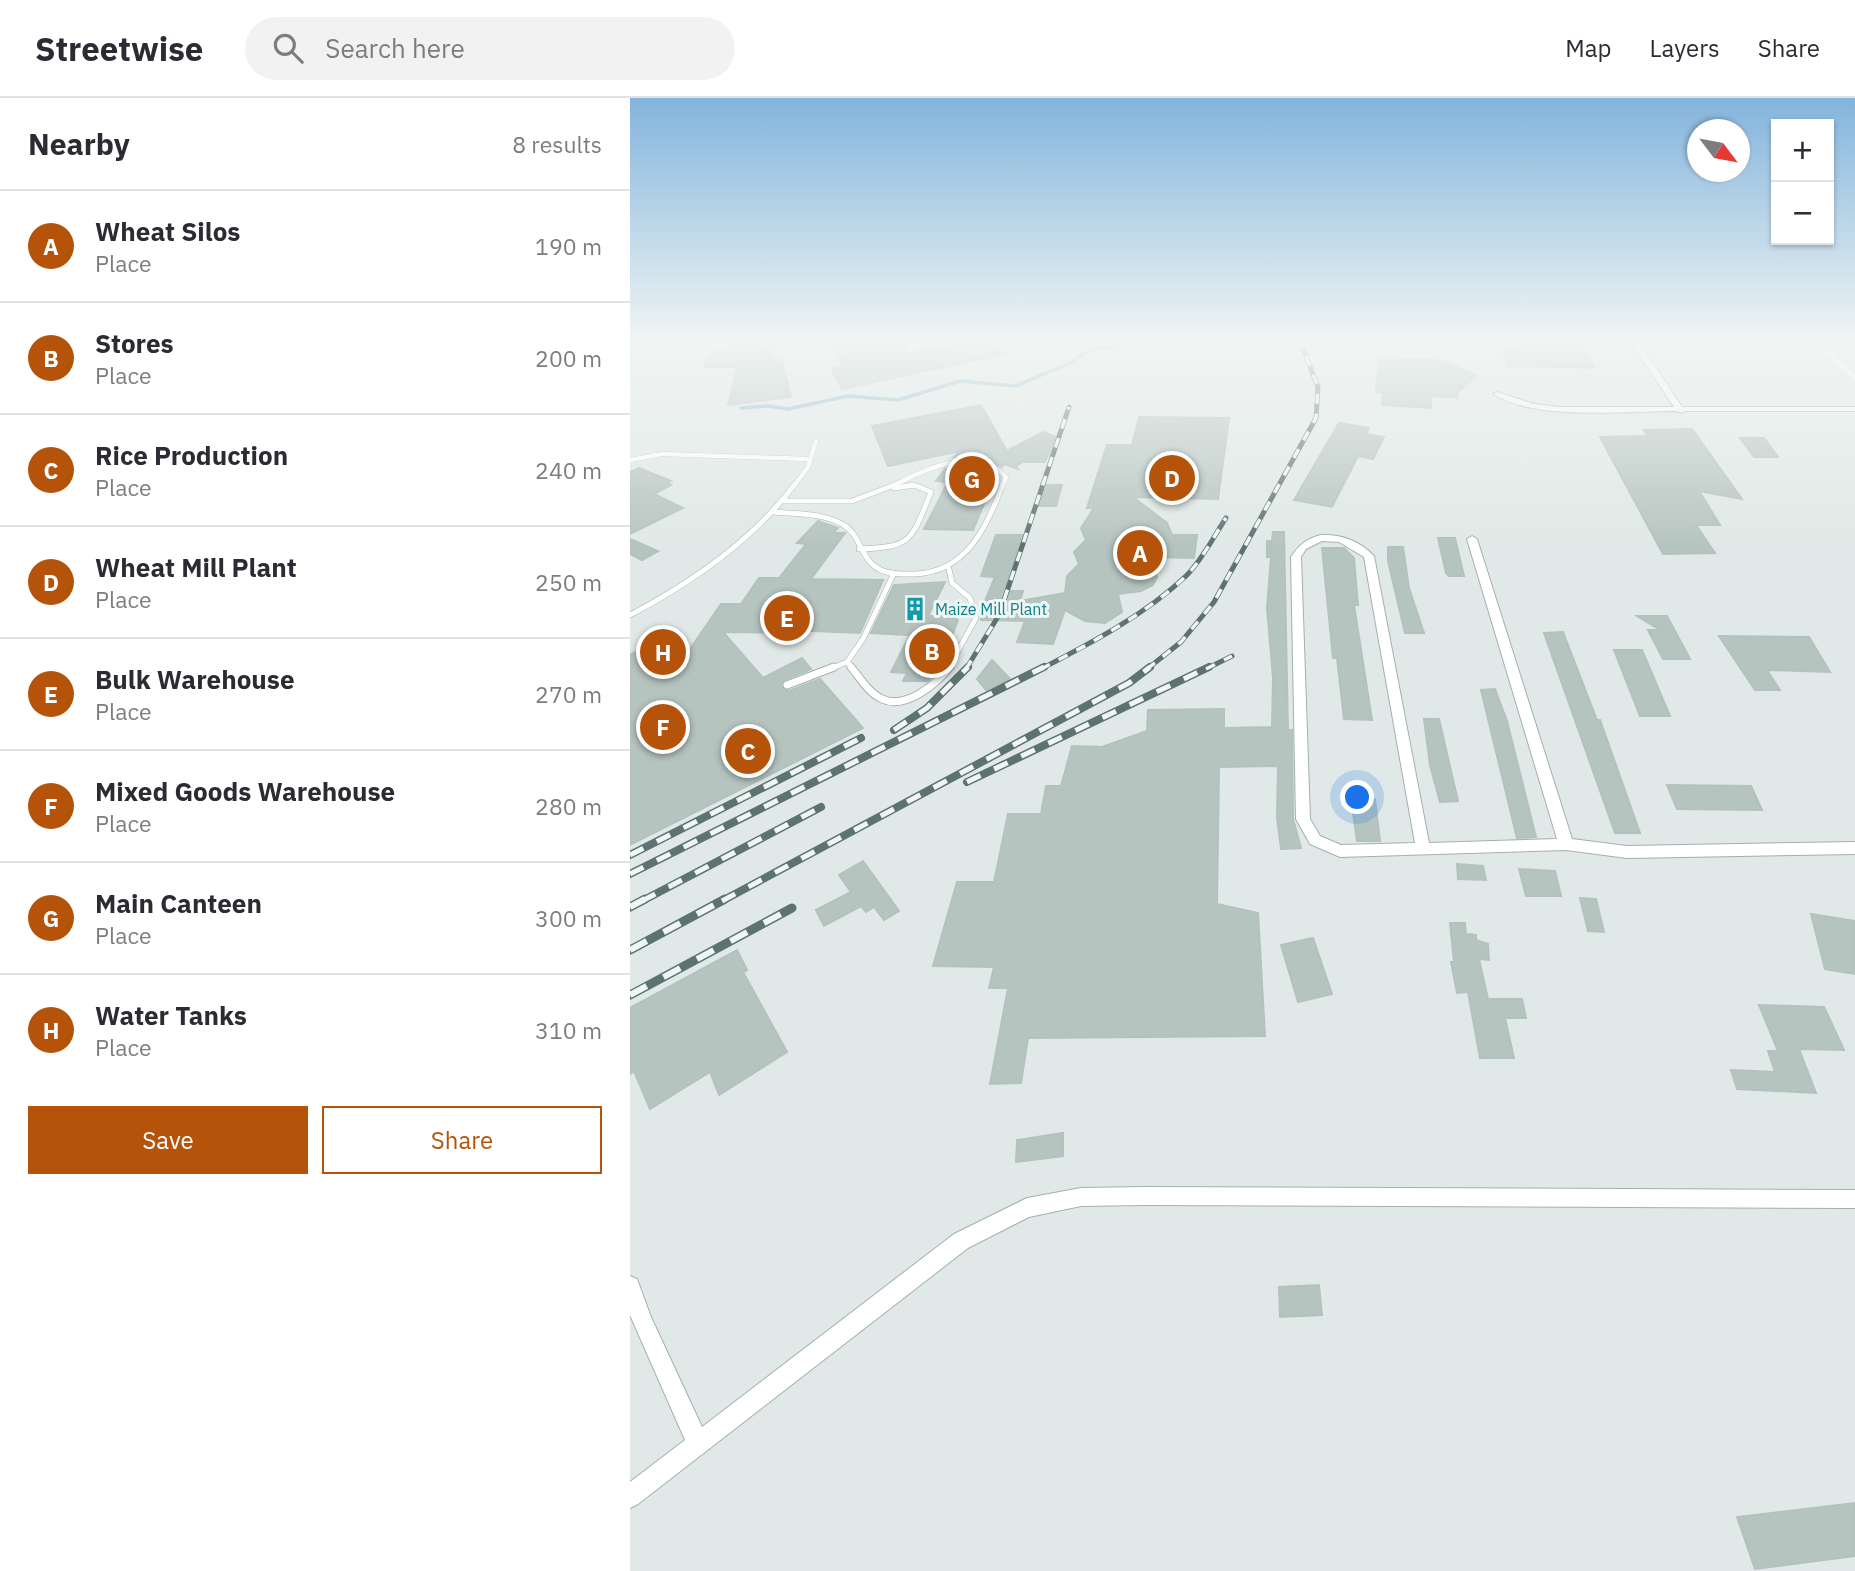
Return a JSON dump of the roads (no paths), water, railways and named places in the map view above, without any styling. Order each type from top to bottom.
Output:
[{"type":"street","points":[[1604,410],[1754,410]]},
{"type":"street","points":[[1423,848],[1369,556],[1355,543],[1341,538],[1322,537],[1309,542],[1296,557],[1303,819],[1315,840],[1339,851],[1566,844],[1627,852],[1855,848]]},
{"type":"street","points":[[1472,539],[1566,844]]},
{"type":"street","points":[[630,1496],[961,1241],[1027,1208],[1081,1197],[1855,1199]]},
{"type":"street","points":[[630,1286],[642,1320],[698,1443]]},
{"type":"lane","points":[[630,615],[675,591],[774,512],[808,467],[808,459],[816,441]]},
{"type":"lane","points":[[630,460],[662,454],[808,459]]},
{"type":"lane","points":[[774,512],[816,515],[846,526],[856,536],[858,549],[878,569],[894,573],[922,574],[949,569],[969,552],[1006,477],[999,469],[986,465],[952,461],[922,470],[881,493]]},
{"type":"lane","points":[[784,501],[857,500],[901,486],[914,485],[925,487],[932,492],[912,537],[904,543],[885,549],[858,549]]},
{"type":"lane","points":[[847,662],[878,697],[889,702],[915,697],[939,682],[958,656],[976,618],[970,598],[952,583],[949,569]]},
{"type":"lane","points":[[787,685],[847,662],[863,639],[894,573]]},
{"type":"railway","points":[[966,669],[999,615],[1068,410]]},
{"type":"railway","points":[[1147,669],[1181,642],[1214,602],[1316,418],[1317,410]]},
{"type":"railway","points":[[1041,669],[1117,627],[1170,590],[1197,563],[1226,518]]},
{"type":"railway","points":[[1206,669],[1232,656]]},
{"type":"railway","points":[[630,874],[1044,667]]},
{"type":"railway","points":[[722,901],[1129,683],[1150,667]]},
{"type":"railway","points":[[967,782],[1209,667]]},
{"type":"railway","points":[[894,730],[927,708],[966,669]]},
{"type":"railway","points":[[630,855],[861,738]]},
{"type":"railway","points":[[642,901],[821,807]]},
{"type":"railway","points":[[630,907],[645,899]]},
{"type":"railway","points":[[630,950],[725,899]]},
{"type":"railway","points":[[630,995],[792,908]]},
{"type":"place","name":"Wheat Mill Plant","points":[[1172,478]]},
{"type":"place","name":"Main Canteen","points":[[972,479]]},
{"type":"place","name":"Wheat Silos","points":[[1140,553]]},
{"type":"place","name":"Maize Mill Plant","points":[[915,609]]},
{"type":"place","name":"Bulk Warehouse","points":[[787,618]]},
{"type":"place","name":"Stores","points":[[932,651]]},
{"type":"place","name":"Water Tanks","points":[[663,652]]},
{"type":"place","name":"Mixed Goods Warehouse","points":[[663,727]]},
{"type":"place","name":"Rice Production","points":[[748,751]]}]
